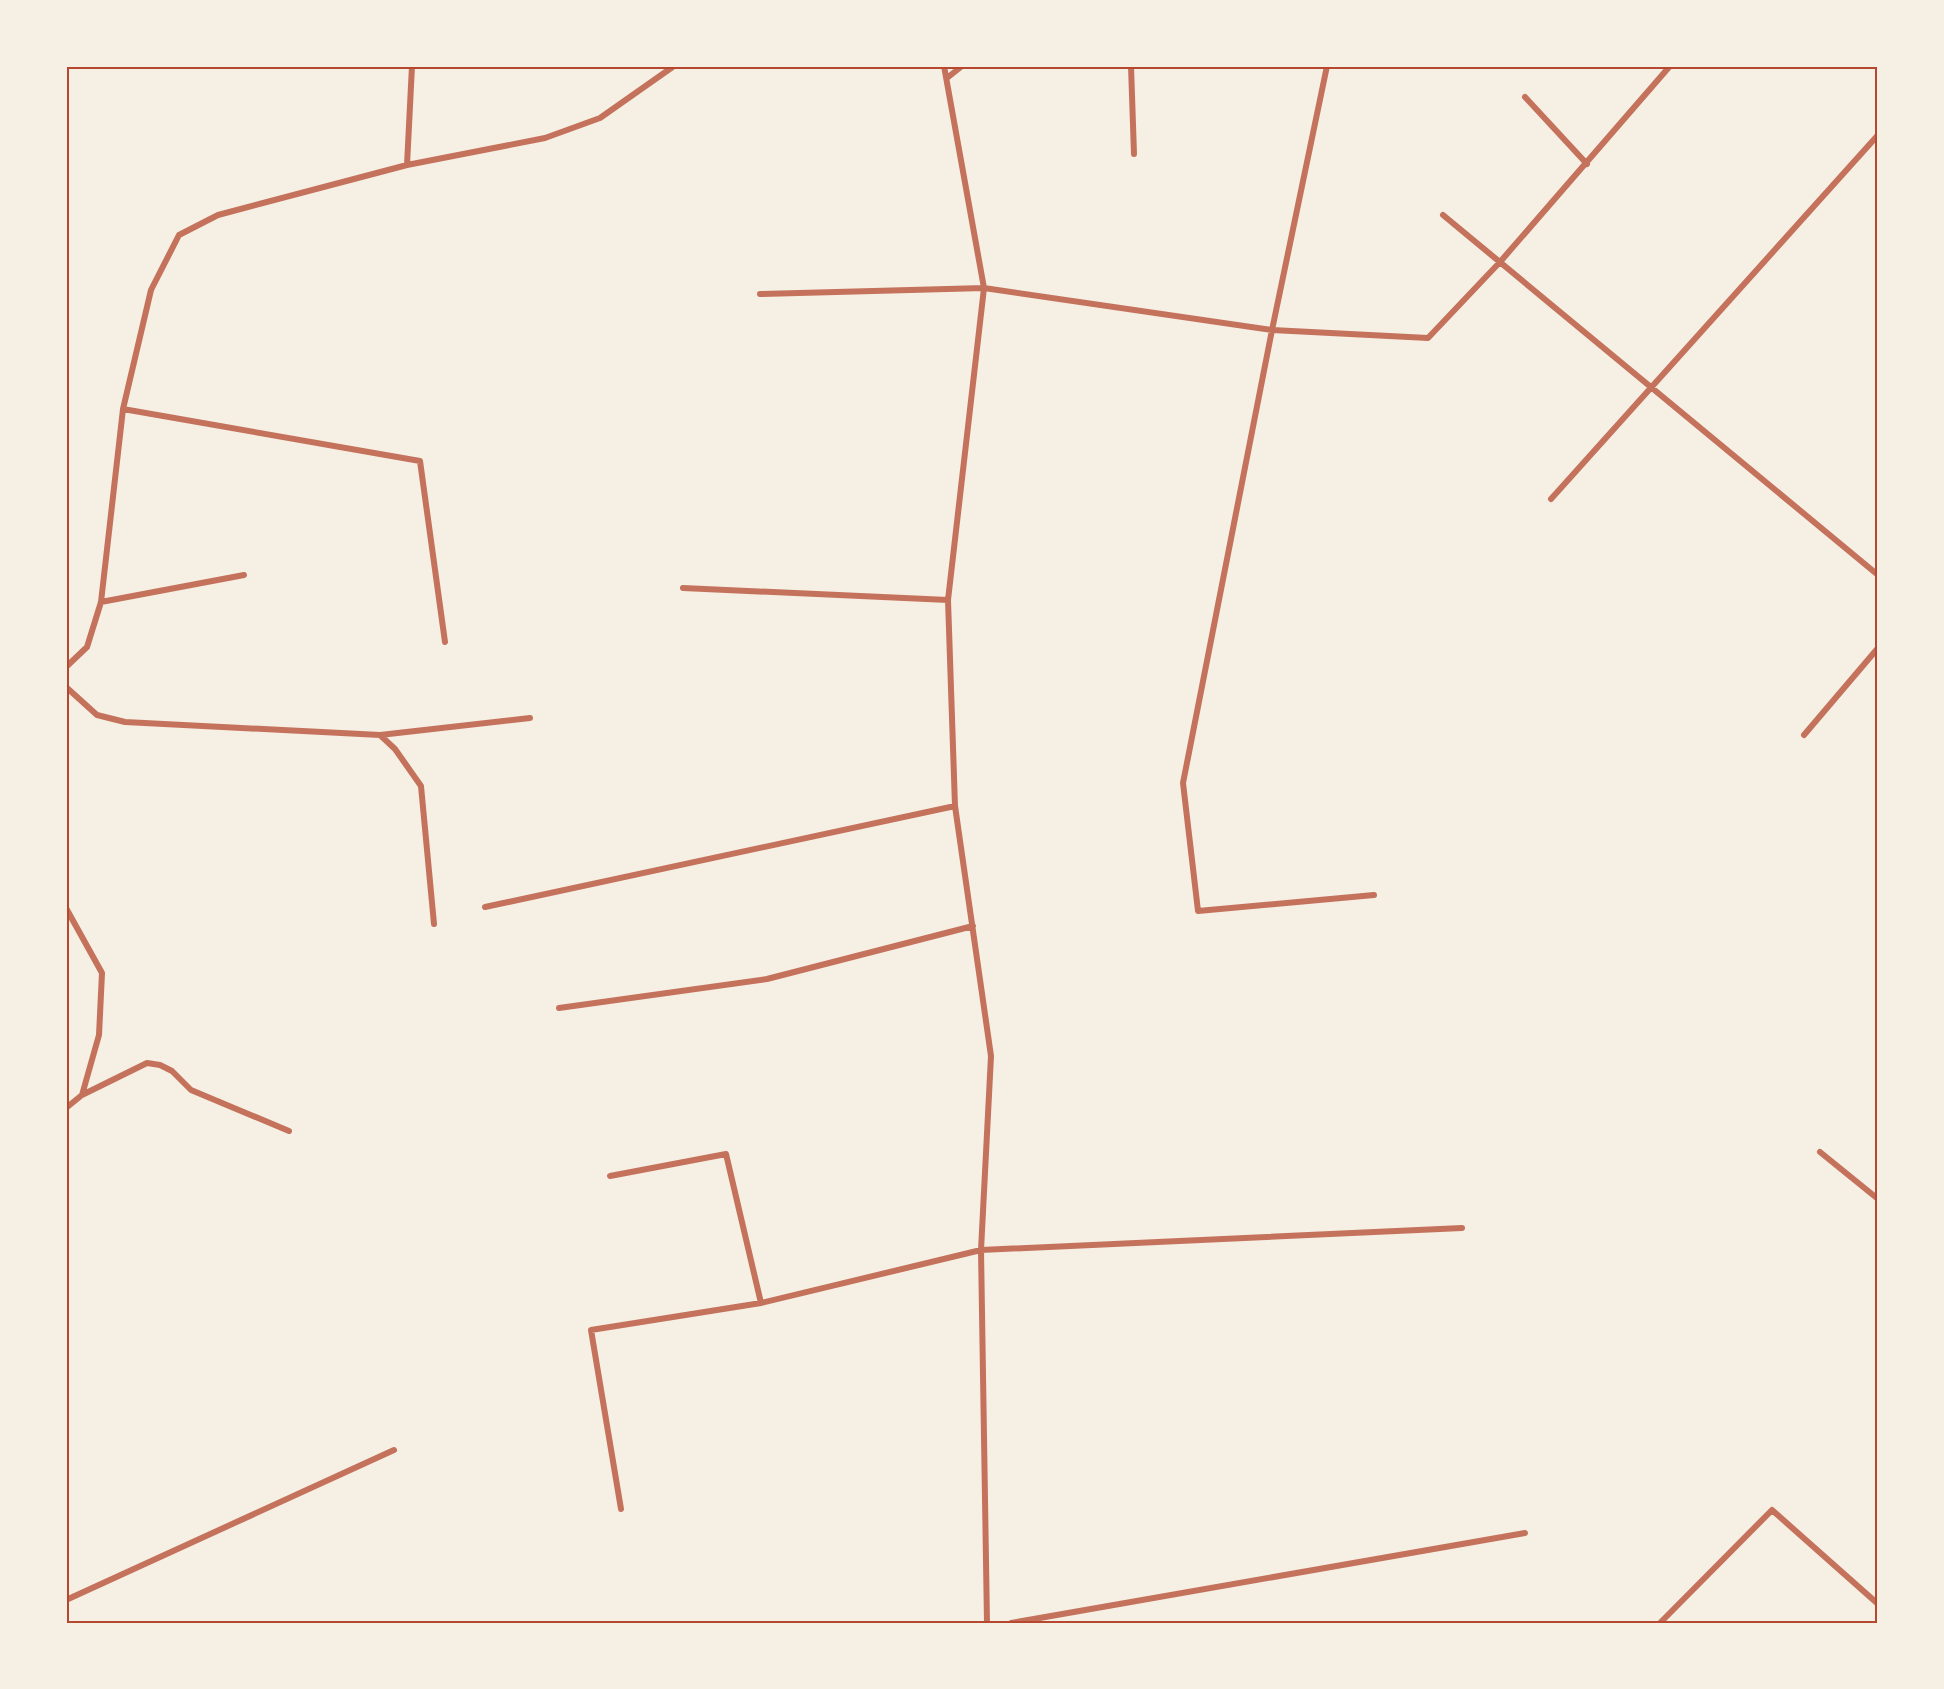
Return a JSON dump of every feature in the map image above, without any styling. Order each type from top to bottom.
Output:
[{"type":"street","points":[[407,165],[412,66]]},
{"type":"street","points":[[66,668],[87,647],[101,602],[123,409],[151,290],[179,235],[218,215],[407,165],[545,138],[600,118],[674,66]]},
{"type":"street","points":[[944,66],[984,288],[948,600],[955,806],[991,1056],[981,1250],[987,1623]]},
{"type":"street","points":[[947,78],[962,66]]},
{"type":"street","points":[[1131,66],[1134,154]]},
{"type":"street","points":[[1328,66],[1272,330],[1183,783],[1198,911],[1374,895]]},
{"type":"street","points":[[760,294],[984,288],[1272,330],[1428,338],[1500,262],[1670,66]]},
{"type":"street","points":[[1525,97],[1587,164]]},
{"type":"street","points":[[1551,499],[1878,135]]},
{"type":"street","points":[[1443,215],[1878,575]]},
{"type":"street","points":[[123,409],[420,461],[446,642]]},
{"type":"street","points":[[101,602],[244,575]]},
{"type":"street","points":[[684,588],[948,600]]},
{"type":"street","points":[[1804,735],[1878,648]]},
{"type":"street","points":[[66,687],[97,715],[125,722],[380,735],[530,718]]},
{"type":"street","points":[[380,735],[395,749],[421,786],[434,924]]},
{"type":"street","points":[[485,907],[955,806]]},
{"type":"street","points":[[66,908],[102,973],[99,1035],[82,1095]]},
{"type":"street","points":[[559,1008],[767,979],[973,926]]},
{"type":"street","points":[[66,1108],[82,1095],[147,1063],[172,1071],[191,1090],[289,1131]]},
{"type":"street","points":[[1820,1152],[1878,1199]]},
{"type":"street","points":[[610,1176],[726,1154],[761,1303]]},
{"type":"street","points":[[621,1509],[591,1330],[761,1303],[981,1250],[1462,1228]]},
{"type":"street","points":[[66,1600],[394,1450]]},
{"type":"street","points":[[1660,1623],[1772,1510],[1878,1605]]},
{"type":"street","points":[[1011,1623],[1525,1533]]}]
